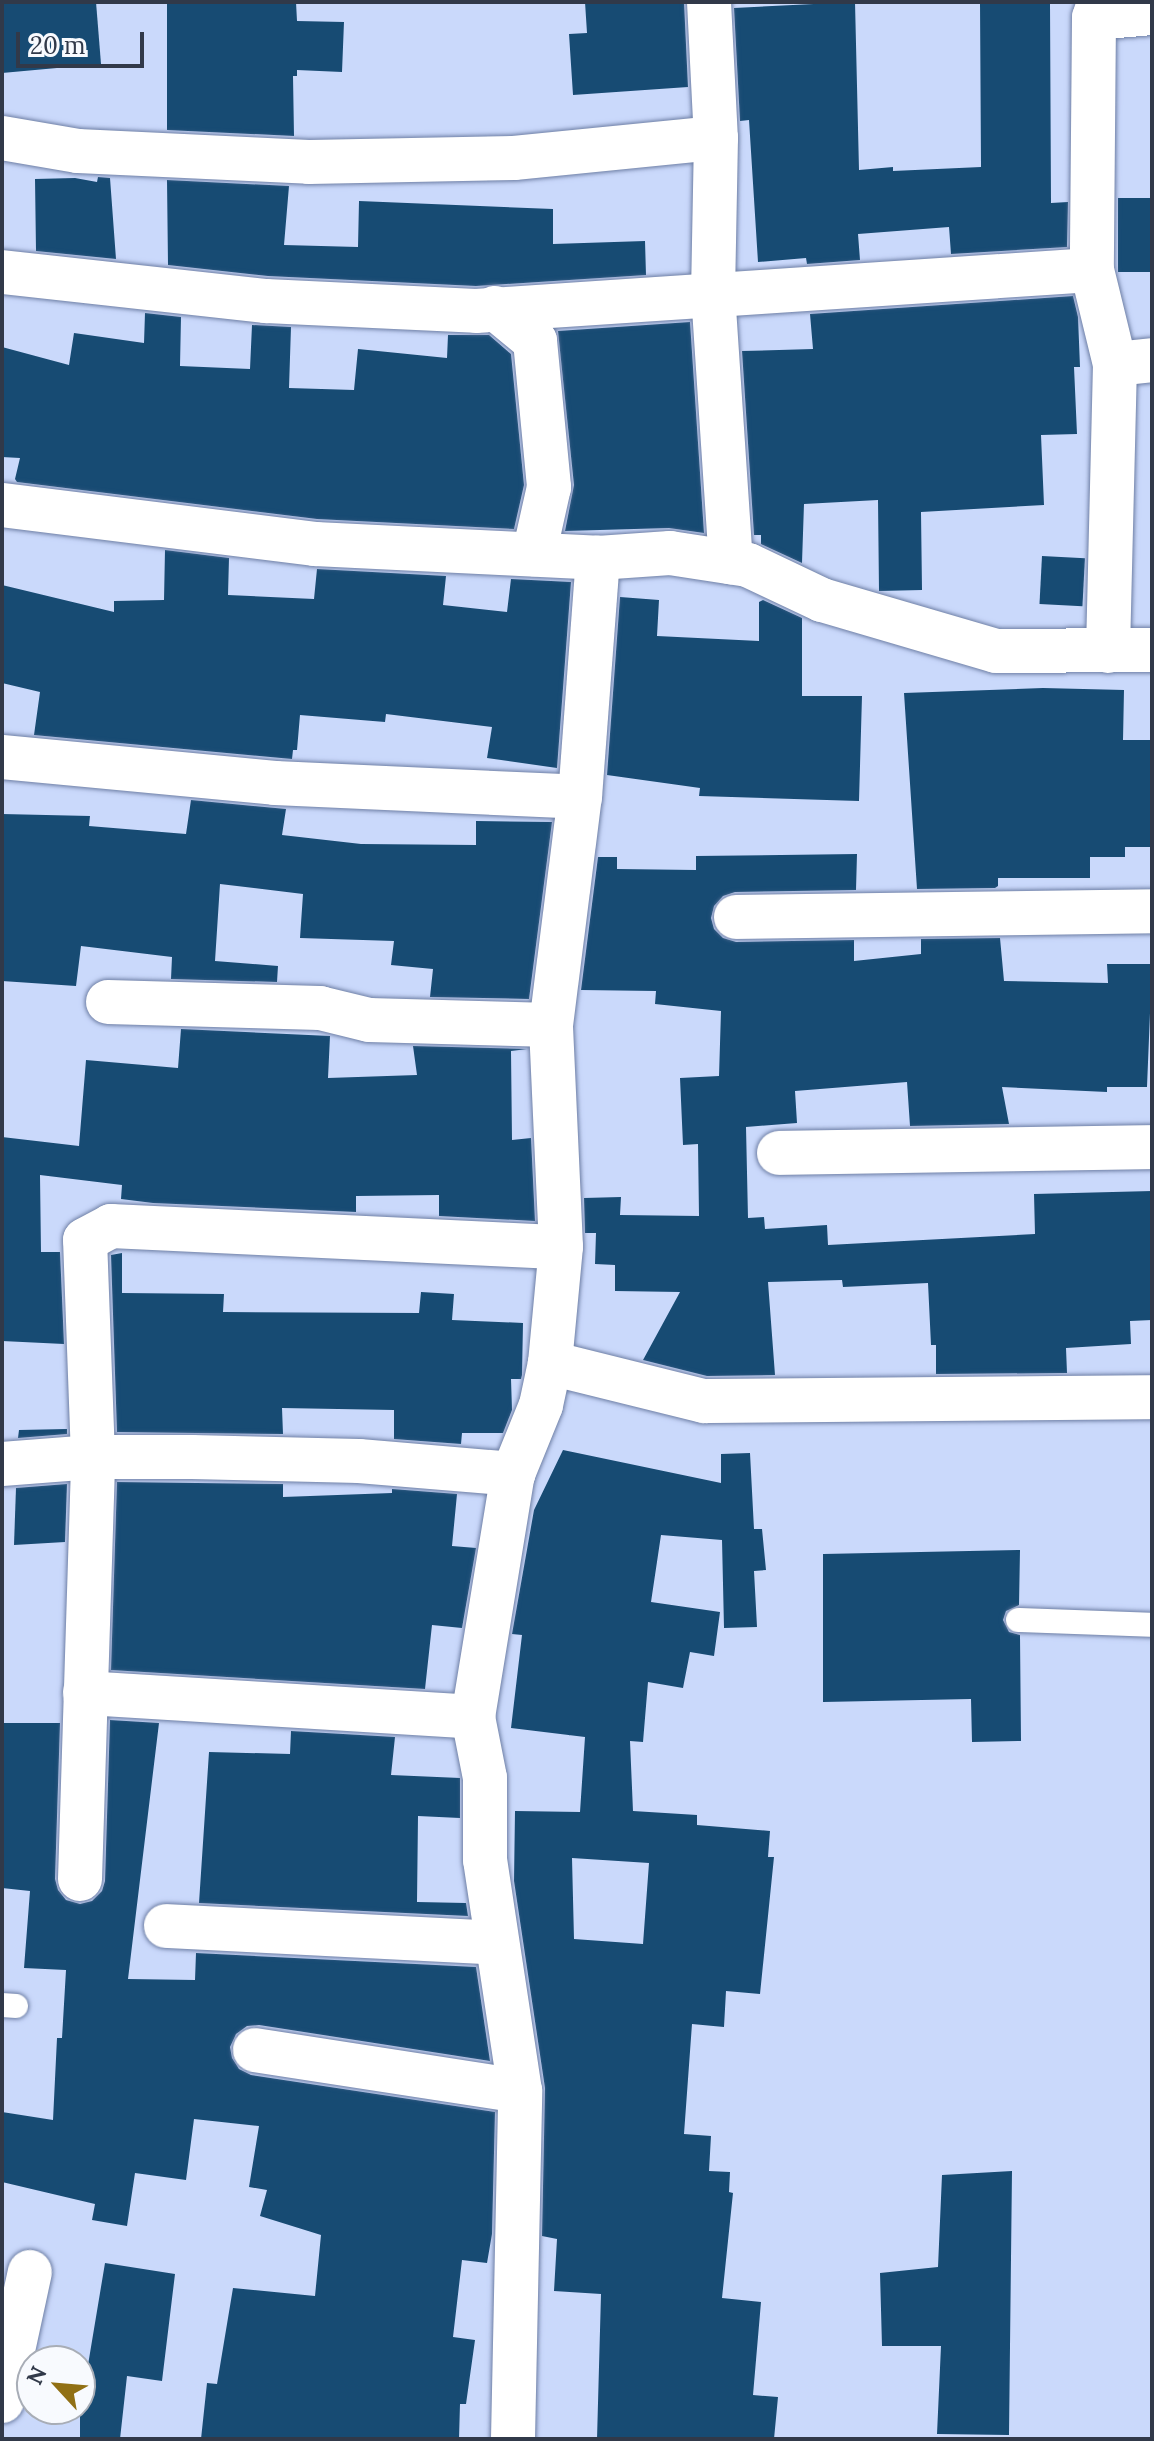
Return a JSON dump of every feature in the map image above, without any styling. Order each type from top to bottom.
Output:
[{"type":"street","points":[[709,2],[716,138],[713,293],[731,562]]},
{"type":"street","points":[[1108,651],[1133,362],[1092,270],[1096,10],[1152,13]]},
{"type":"street","points":[[2,138],[78,151],[309,162],[514,158],[716,138]]},
{"type":"street","points":[[2,272],[266,301],[476,311],[1092,270]]},
{"type":"street","points":[[495,308],[535,341],[549,487],[534,554]]},
{"type":"street","points":[[2,505],[315,544],[598,558],[670,553],[748,565],[822,600],[996,651],[1152,650]]},
{"type":"street","points":[[513,2439],[520,2091],[485,1860],[485,1778],[473,1717],[513,1474],[541,1405],[550,1363],[561,1247],[551,1025],[580,797],[598,558]]},
{"type":"street","points":[[2,757],[275,783],[580,797]]},
{"type":"street","points":[[736,917],[1152,911]]},
{"type":"street","points":[[108,1002],[320,1008],[369,1020],[551,1025]]},
{"type":"street","points":[[779,1153],[1152,1147]]},
{"type":"street","points":[[80,1879],[93,1457],[82,1247],[92,1234],[111,1226],[561,1247]]},
{"type":"street","points":[[550,1363],[704,1401],[1152,1397]]},
{"type":"street","points":[[2,1464],[93,1457],[359,1461],[513,1474]]},
{"type":"street","points":[[85,1693],[473,1717]]},
{"type":"street","points":[[166,1926],[497,1943]]},
{"type":"street","points":[[255,2050],[520,2091]]},
{"type":"street","points":[[2,2401],[30,2272]]},
{"type":"lane","points":[[1018,1620],[1152,1625]]},
{"type":"building","points":[[2,2],[96,2],[101,64],[2,73]]},
{"type":"building","points":[[167,2],[296,2],[297,21],[344,22],[342,72],[297,70],[297,76],[293,76],[294,136],[167,130]]},
{"type":"building","points":[[585,2],[684,2],[688,87],[573,95],[569,34],[587,33]]},
{"type":"building","points":[[855,2],[859,170],[893,167],[893,171],[981,167],[980,2],[1050,2],[1051,203],[1068,202],[1067,247],[951,254],[949,227],[858,234],[860,260],[807,264],[806,258],[758,262],[749,120],[740,121],[734,8]]},
{"type":"building","points":[[98,177],[110,178],[116,259],[36,251],[35,179],[75,178],[97,182]]},
{"type":"building","points":[[167,180],[289,186],[284,245],[358,247],[359,201],[553,209],[553,244],[645,241],[646,275],[476,286],[268,276],[168,265]]},
{"type":"building","points":[[1118,198],[1152,198],[1152,272],[1118,272]]},
{"type":"building","points":[[1073,296],[1078,317],[1080,367],[1074,367],[1077,434],[1041,435],[1044,505],[921,512],[922,590],[879,591],[878,500],[804,504],[802,563],[761,544],[761,535],[754,535],[742,351],[813,349],[810,314]]},
{"type":"building","points":[[145,313],[181,317],[180,366],[250,369],[252,325],[291,327],[289,388],[354,390],[358,349],[447,358],[448,335],[489,335],[511,354],[524,485],[514,529],[317,519],[17,482],[20,458],[2,457],[2,347],[69,365],[74,333],[144,343]]},
{"type":"building","points":[[690,322],[704,533],[669,528],[565,531],[574,485],[558,331]]},
{"type":"building","points":[[165,550],[229,558],[228,595],[314,599],[317,569],[446,576],[443,605],[507,612],[511,579],[571,582],[557,768],[487,758],[492,727],[386,714],[385,722],[300,715],[297,750],[293,750],[292,759],[34,735],[40,692],[2,683],[2,585],[114,612],[114,601],[164,600]]},
{"type":"building","points":[[1042,556],[1085,558],[1082,606],[1039,604]]},
{"type":"building","points":[[620,597],[659,600],[657,636],[759,641],[759,602],[763,600],[802,618],[802,696],[862,696],[859,801],[699,796],[700,788],[607,775]]},
{"type":"building","points":[[1043,688],[1124,690],[1123,740],[1152,740],[1152,847],[1125,847],[1125,857],[1090,857],[1090,878],[998,878],[995,888],[917,889],[904,693]]},
{"type":"building","points":[[191,800],[286,809],[282,835],[361,844],[476,845],[476,821],[552,822],[529,999],[430,997],[433,969],[391,965],[394,941],[300,938],[303,894],[220,884],[215,961],[278,966],[277,982],[171,979],[172,957],[81,946],[76,986],[2,981],[2,814],[90,816],[89,826],[186,834]]},
{"type":"building","points":[[857,854],[856,890],[735,892],[723,896],[714,906],[711,918],[714,929],[723,938],[736,942],[854,940],[854,961],[921,954],[921,939],[1000,938],[1004,981],[1108,983],[1107,964],[1152,964],[1147,1087],[1107,1087],[1107,1092],[1002,1087],[1009,1124],[910,1126],[907,1082],[795,1091],[797,1123],[746,1127],[748,1218],[764,1217],[765,1229],[827,1225],[828,1245],[1035,1234],[1034,1194],[1152,1191],[1152,1320],[1130,1321],[1131,1344],[1066,1348],[1067,1373],[936,1374],[936,1345],[931,1345],[928,1283],[843,1287],[842,1280],[768,1282],[775,1375],[707,1376],[643,1360],[680,1292],[615,1291],[615,1265],[595,1264],[596,1233],[585,1233],[584,1198],[621,1197],[620,1215],[699,1216],[698,1144],[683,1145],[680,1078],[719,1076],[721,1011],[655,1004],[656,991],[581,990],[598,857],[617,857],[617,869],[696,870],[696,856]]},
{"type":"building","points":[[181,1029],[330,1036],[328,1078],[417,1075],[413,1046],[527,1049],[511,1051],[512,1140],[531,1138],[535,1221],[439,1216],[439,1195],[356,1196],[356,1212],[153,1203],[121,1199],[122,1185],[40,1175],[41,1252],[60,1252],[64,1344],[2,1341],[2,1137],[79,1146],[86,1060],[178,1068]]},
{"type":"building","points":[[122,1253],[122,1293],[224,1294],[223,1312],[419,1313],[421,1292],[454,1294],[452,1320],[523,1323],[522,1375],[521,1379],[511,1379],[512,1410],[503,1433],[462,1433],[461,1444],[394,1439],[394,1410],[282,1408],[283,1434],[117,1432],[111,1255]]},
{"type":"building","points":[[67,1429],[67,1434],[18,1438],[19,1430]]},
{"type":"building","points":[[563,1450],[721,1483],[721,1454],[750,1453],[754,1529],[762,1529],[766,1570],[754,1571],[757,1627],[724,1628],[722,1540],[661,1535],[651,1602],[720,1612],[714,1656],[690,1652],[683,1688],[648,1682],[643,1742],[630,1741],[633,1811],[697,1815],[697,1825],[770,1831],[768,1857],[774,1857],[760,1994],[726,1991],[724,2027],[692,2024],[684,2134],[711,2136],[709,2171],[730,2172],[729,2192],[733,2193],[722,2298],[761,2302],[753,2395],[778,2397],[774,2439],[597,2439],[601,2294],[554,2291],[557,2239],[542,2236],[545,2088],[514,1881],[515,1811],[580,1812],[585,1737],[511,1728],[522,1635],[512,1634],[534,1510]],"holes":[[[572,1858],[649,1863],[643,1944],[574,1939]]]},
{"type":"building","points":[[117,1482],[283,1484],[283,1497],[392,1493],[392,1489],[457,1494],[452,1546],[476,1548],[462,1628],[432,1625],[425,1689],[111,1670]]},
{"type":"building","points":[[67,1484],[65,1542],[14,1545],[16,1488]]},
{"type":"building","points":[[1020,1550],[1019,1605],[1006,1611],[1003,1620],[1009,1632],[1020,1635],[1021,1741],[972,1742],[971,1699],[823,1702],[823,1554]]},
{"type":"building","points":[[110,1720],[159,1723],[128,1979],[195,1980],[196,1953],[476,1967],[490,2061],[259,2025],[247,2026],[236,2034],[230,2047],[239,2069],[251,2075],[495,2112],[492,2234],[487,2263],[462,2260],[453,2337],[475,2340],[466,2404],[460,2404],[459,2439],[201,2439],[207,2383],[217,2384],[233,2288],[315,2296],[321,2235],[260,2216],[267,2190],[249,2187],[259,2126],[194,2119],[186,2180],[135,2173],[127,2226],[92,2220],[95,2204],[2,2182],[2,2112],[53,2120],[57,2038],[62,2038],[66,1970],[24,1968],[30,1891],[2,1888],[2,1723],[60,1723],[55,1879],[58,1890],[66,1900],[80,1904],[92,1901],[102,1891],[105,1881]]},
{"type":"building","points":[[291,1731],[395,1737],[391,1775],[460,1778],[460,1818],[418,1816],[417,1902],[466,1903],[468,1916],[199,1903],[209,1752],[290,1754]]},
{"type":"building","points":[[1012,2171],[1009,2435],[937,2434],[941,2346],[882,2346],[880,2273],[938,2267],[942,2175]]},
{"type":"building","points":[[105,2263],[175,2274],[162,2381],[127,2376],[120,2439],[80,2439],[80,2425],[96,2425],[96,2345],[91,2345]]}]
